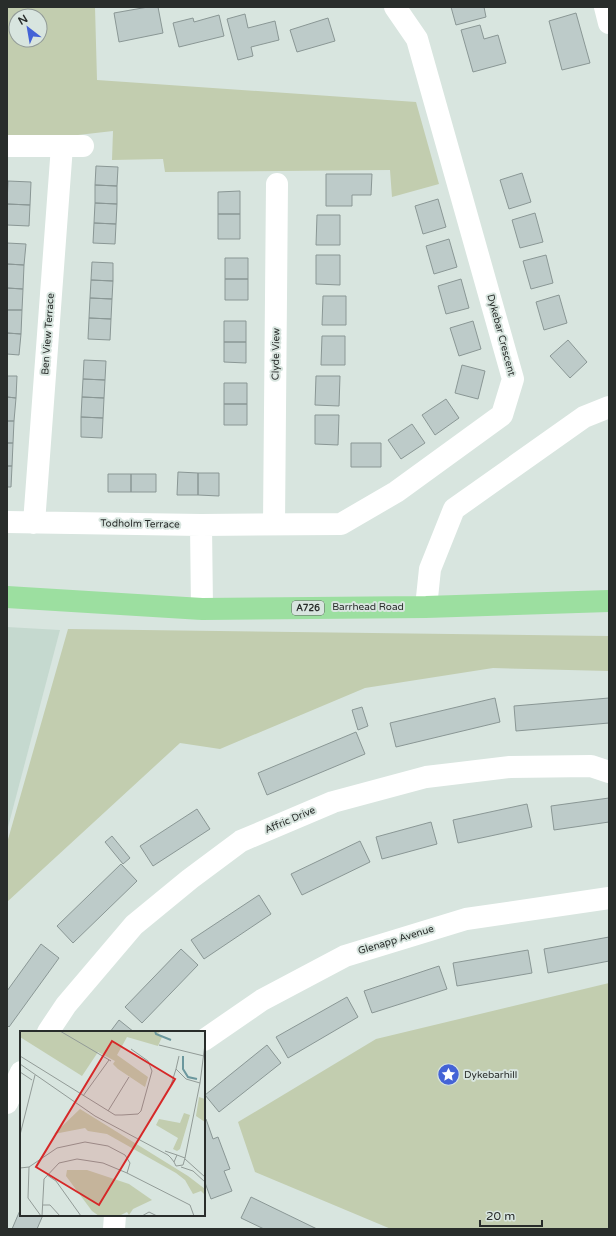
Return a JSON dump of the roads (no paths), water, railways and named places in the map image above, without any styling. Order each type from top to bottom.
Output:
[{"type":"main road","name":"Barrhead Road","points":[[7,597],[202,609],[426,607],[609,601]]},
{"type":"street","name":"Dykebar Crescent","points":[[274,524],[341,524],[396,492],[502,415],[513,379],[417,39],[395,7]]},
{"type":"street","points":[[605,7],[609,23]]},
{"type":"street","name":"Ben View Terrace","points":[[7,146],[73,146],[34,523]]},
{"type":"street","name":"Clyde View","points":[[274,524],[277,184]]},
{"type":"street","points":[[426,607],[430,569],[454,509],[584,417],[609,407]]},
{"type":"street","name":"Todholm Terrace","points":[[7,522],[201,525],[274,524]]},
{"type":"street","points":[[201,525],[202,609]]},
{"type":"street","name":"Affric Drive","points":[[49,1031],[66,1006],[134,926],[190,879],[241,841],[333,802],[426,777],[510,767],[591,766],[609,772]]},
{"type":"street","name":"Glenapp Avenue","points":[[205,1039],[262,1000],[345,956],[466,919],[609,898]]},
{"type":"street","points":[[7,1103],[20,1074]]},
{"type":"street","points":[[114,1229],[115,1216]]},
{"type":"place","name":"Dykebarhill","points":[[448,1075]]}]
